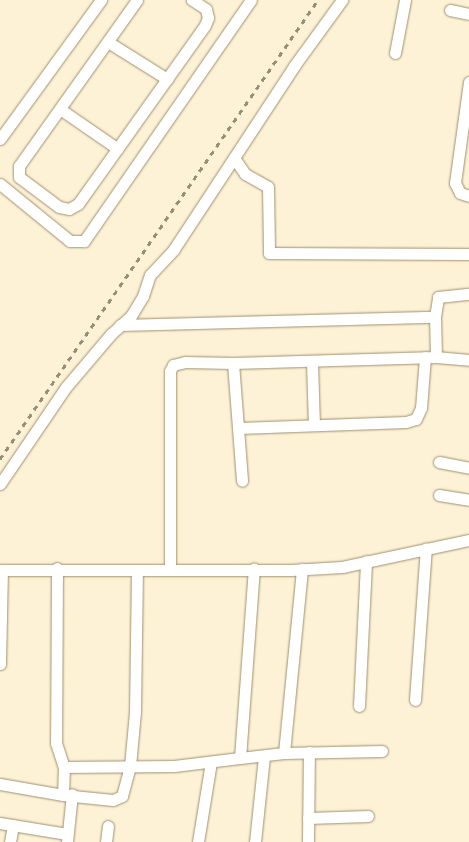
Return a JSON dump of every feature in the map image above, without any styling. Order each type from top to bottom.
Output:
[{"type":"street","points":[[0,139],[101,0]]},
{"type":"street","points":[[138,0],[17,172],[19,177],[59,207],[69,209],[78,204],[167,79],[208,18],[206,9],[192,0]]},
{"type":"street","points":[[0,184],[70,241],[84,241],[252,0]]},
{"type":"street","points":[[0,484],[66,387],[120,324],[131,316],[143,296],[150,275],[174,249],[294,66],[342,0]]},
{"type":"street","points":[[395,53],[405,0]]},
{"type":"street","points":[[450,10],[469,14]]},
{"type":"street","points":[[108,42],[167,79]]},
{"type":"street","points":[[469,82],[455,183],[460,193],[469,196]]},
{"type":"street","points":[[60,109],[118,149]]},
{"type":"street","points":[[234,158],[246,174],[268,187],[269,253],[469,254]]},
{"type":"street","points":[[239,428],[406,422],[416,419],[421,408],[431,357],[438,297],[469,294]]},
{"type":"street","points":[[120,324],[435,318]]},
{"type":"street","points":[[170,570],[170,371],[172,365],[185,362],[312,362],[431,357],[469,360]]},
{"type":"street","points":[[312,362],[314,425]]},
{"type":"street","points":[[233,363],[242,481]]},
{"type":"street","points":[[439,462],[469,468]]},
{"type":"street","points":[[439,496],[469,500]]},
{"type":"street","points":[[0,664],[1,570],[57,568],[137,571],[302,569],[342,567],[469,540]]},
{"type":"street","points":[[415,700],[426,548]]},
{"type":"street","points":[[359,706],[366,561]]},
{"type":"street","points":[[0,823],[67,838],[67,795],[64,767],[56,743],[57,568]]},
{"type":"street","points":[[240,758],[254,569]]},
{"type":"street","points":[[284,753],[302,569]]},
{"type":"street","points":[[0,784],[67,795],[113,800],[122,796],[130,766],[135,712],[137,571]]},
{"type":"street","points":[[64,767],[174,766],[284,753],[382,751]]},
{"type":"street","points":[[308,842],[309,752]]},
{"type":"street","points":[[255,842],[264,756]]},
{"type":"street","points":[[198,842],[211,762]]},
{"type":"street","points":[[308,818],[368,816]]},
{"type":"street","points":[[10,842],[13,825]]},
{"type":"street","points":[[106,842],[108,826]]},
{"type":"railway","points":[[0,459],[318,0]]}]
